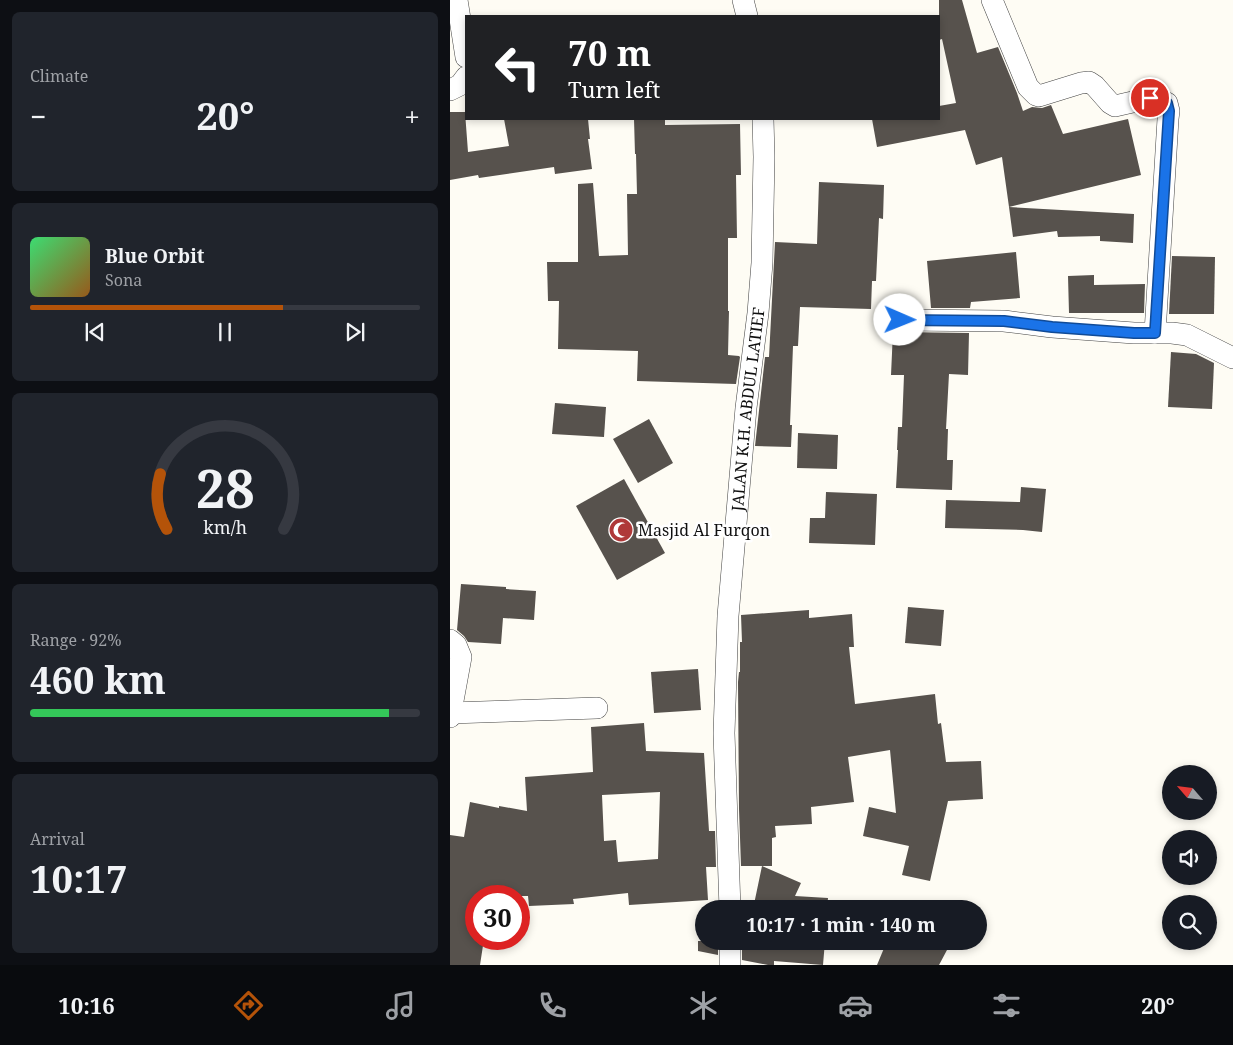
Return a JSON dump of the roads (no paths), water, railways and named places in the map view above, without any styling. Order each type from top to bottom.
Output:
[{"type":"street","points":[[457,0],[465,51]]},
{"type":"street","points":[[742,0],[747,15]]},
{"type":"street","points":[[992,0],[1028,87],[1036,96],[1089,82],[1115,106],[1150,98],[1156,98],[1167,103],[1169,111],[1155,333]]},
{"type":"street","points":[[450,90],[460,85],[465,78]]},
{"type":"street","name":"JALAN K.H. ABDUL LATIEF","points":[[730,900],[724,733],[728,616],[746,408],[758,314],[762,263],[763,120]]},
{"type":"street","points":[[900,320],[1004,321],[1052,327],[1172,334],[1187,336],[1233,358]]},
{"type":"street","points":[[450,640],[456,645],[461,657],[450,715],[597,708]]},
{"type":"street","points":[[730,950],[730,965]]},
{"type":"place","name":"Masjid Al Furqon","points":[[621,530]]}]
